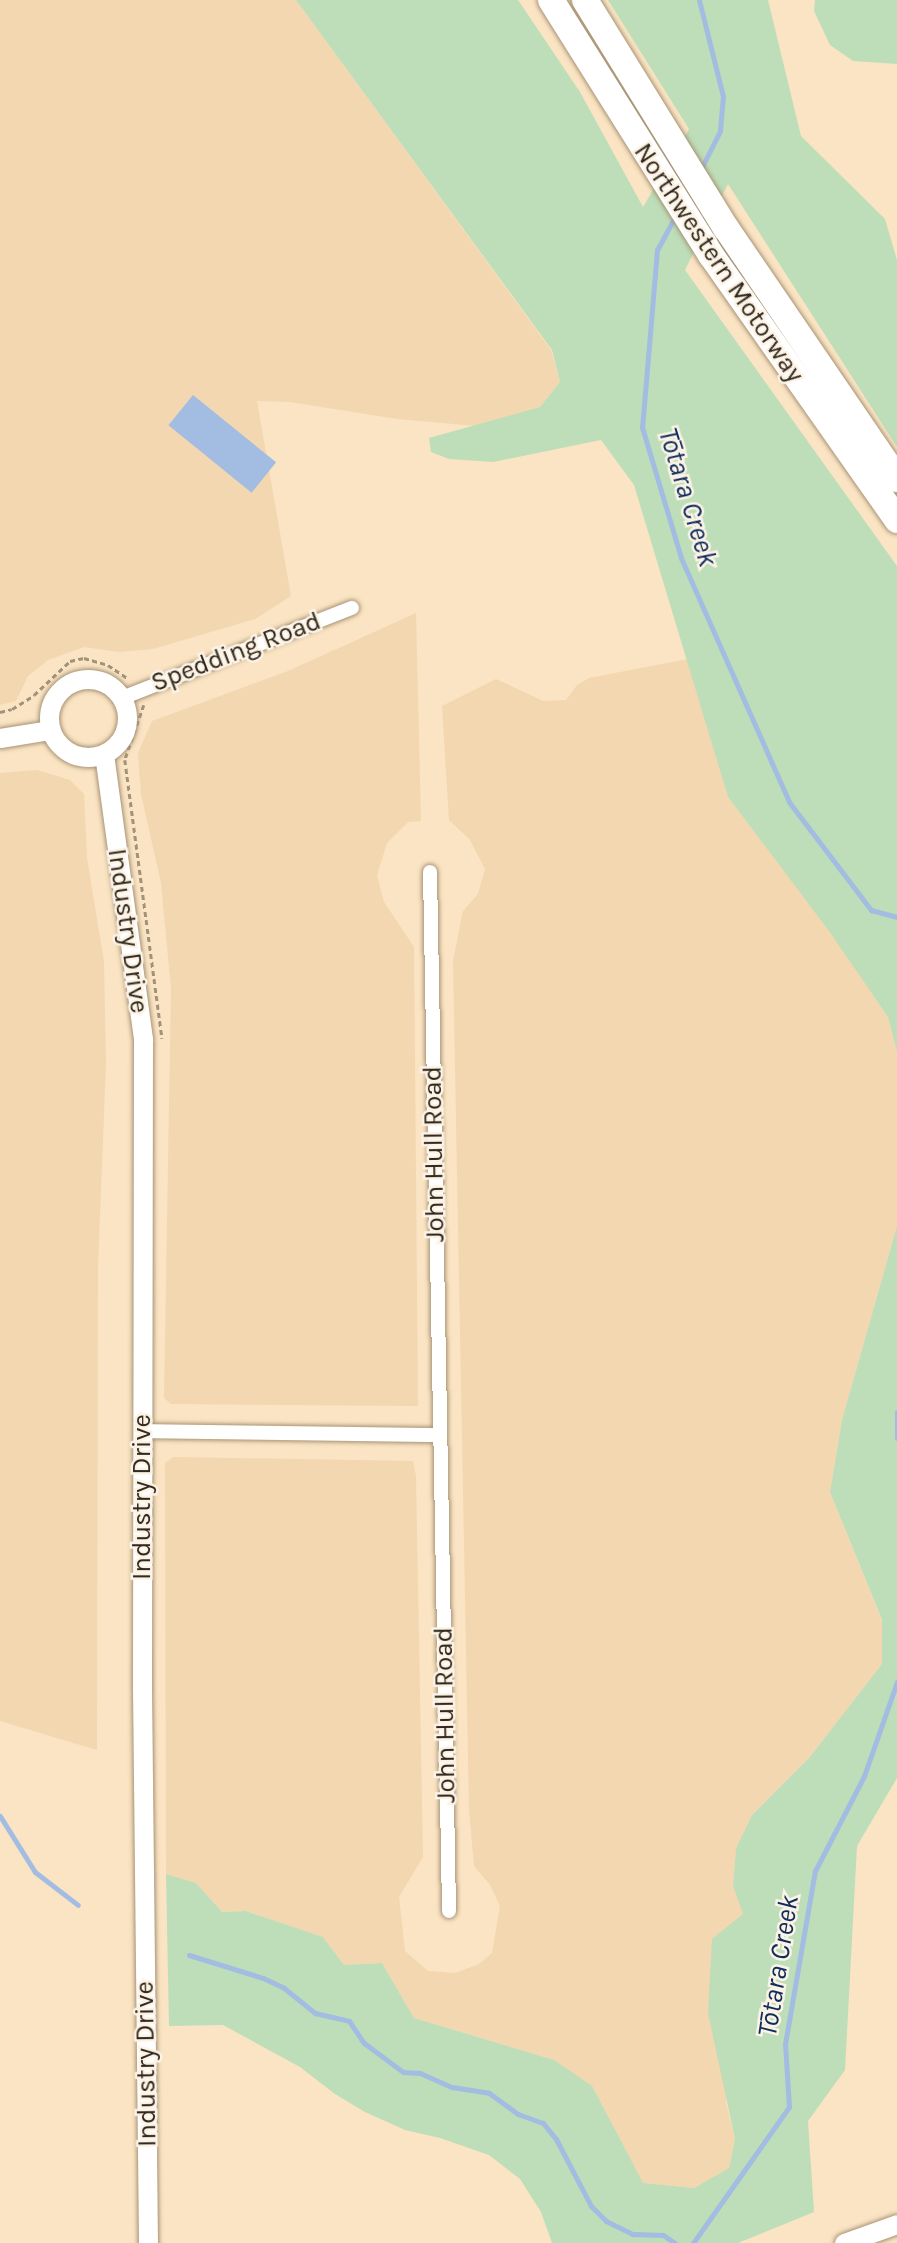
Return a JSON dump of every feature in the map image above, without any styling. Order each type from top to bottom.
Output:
[{"type":"highway","name":"Northwestern Motorway","points":[[551,0],[711,255],[897,520]]},
{"type":"highway","name":"Northwestern Motorway","points":[[585,0],[726,228],[897,479]]},
{"type":"street","name":"Spedding Road","points":[[122,698],[352,608]]},
{"type":"street","points":[[78,680],[103,681],[122,698],[127,723],[124,736],[104,754],[78,756],[66,750],[50,730],[51,705],[57,694],[78,680]]},
{"type":"street","points":[[0,737],[50,730]]},
{"type":"street","name":"Industry Drive","points":[[104,754],[143,1039],[142,1431],[148,2243]]},
{"type":"street","name":"John Hull Road","points":[[430,872],[449,1911]]},
{"type":"street","points":[[142,1431],[439,1435]]},
{"type":"street","points":[[844,2243],[897,2224]]},
{"type":"shaded area","points":[[0,0],[296,0],[551,350],[560,382],[540,407],[476,426],[397,419],[290,402],[257,401],[291,596],[255,619],[153,649],[119,652],[84,647],[48,660],[28,676],[16,701],[0,705]]},
{"type":"shaded area","points":[[416,613],[421,821],[408,822],[387,843],[377,875],[384,902],[414,947],[418,1406],[171,1404],[164,1398],[171,989],[161,883],[141,794],[138,753],[152,721],[288,671]]},
{"type":"shaded area","points":[[688,659],[728,797],[830,931],[888,1017],[897,1052],[897,1226],[842,1420],[830,1492],[882,1621],[882,1664],[809,1758],[752,1815],[736,1848],[733,1886],[744,1914],[726,2103],[735,2139],[729,2168],[694,2188],[643,2183],[554,2060],[414,2018],[382,1963],[344,1965],[323,1937],[247,1911],[222,1912],[196,1883],[166,1874],[165,1463],[173,1457],[413,1461],[416,1476],[423,1857],[399,1897],[405,1951],[428,1971],[455,1973],[479,1964],[492,1953],[500,1906],[490,1885],[474,1866],[469,1809],[453,961],[463,911],[478,894],[485,869],[470,840],[449,820],[442,706],[496,679],[543,701],[566,700],[577,685],[589,678]]},
{"type":"shaded area","points":[[37,770],[70,780],[84,794],[87,858],[104,961],[106,1063],[98,1266],[97,1750],[0,1721],[0,773]]},
{"type":"green space","points":[[296,0],[518,0],[580,92],[643,207],[689,129],[608,0],[768,0],[801,136],[885,219],[897,260],[897,447],[728,184],[685,270],[897,566],[897,1052],[888,1017],[829,931],[728,797],[634,485],[601,440],[493,462],[449,459],[431,452],[429,438],[540,407],[560,382],[552,350]]},
{"type":"green space","points":[[815,0],[897,0],[897,64],[853,61],[830,45],[814,11]]},
{"type":"green space","points":[[897,1226],[897,1778],[857,1846],[845,2070],[808,2121],[814,2212],[738,2243],[552,2243],[541,2212],[520,2179],[489,2155],[440,2138],[405,2130],[365,2112],[335,2094],[300,2067],[223,2025],[169,2026],[166,1874],[196,1883],[222,1912],[246,1911],[323,1937],[344,1965],[382,1963],[414,2018],[554,2060],[592,2086],[643,2183],[694,2188],[729,2168],[735,2139],[708,2013],[712,1939],[743,1914],[733,1886],[736,1848],[752,1815],[809,1758],[882,1664],[882,1620],[830,1492],[842,1420]]},
{"type":"water","points":[[193,395],[276,462],[252,493],[168,425]]},
{"type":"waterway","name":"Tōtara Creek","points":[[699,0],[723,96],[720,131],[700,171]]},
{"type":"waterway","name":"Tōtara Creek","points":[[677,213],[657,250],[642,427],[681,558],[789,802],[871,910],[897,917]]},
{"type":"waterway","name":"Tōtara Creek","points":[[897,1412],[897,1438]]},
{"type":"waterway","name":"Tōtara Creek","points":[[693,2243],[789,2107],[785,2044],[815,1871],[864,1776],[897,1682]]},
{"type":"waterway","points":[[0,1816],[35,1872],[78,1905]]},
{"type":"waterway","points":[[189,1955],[263,1978],[284,1988],[315,2013],[349,2021],[364,2043],[403,2072],[420,2073],[452,2087],[489,2093],[518,2114],[543,2123],[556,2139],[591,2206],[606,2221],[633,2234],[663,2235],[675,2243]]}]
